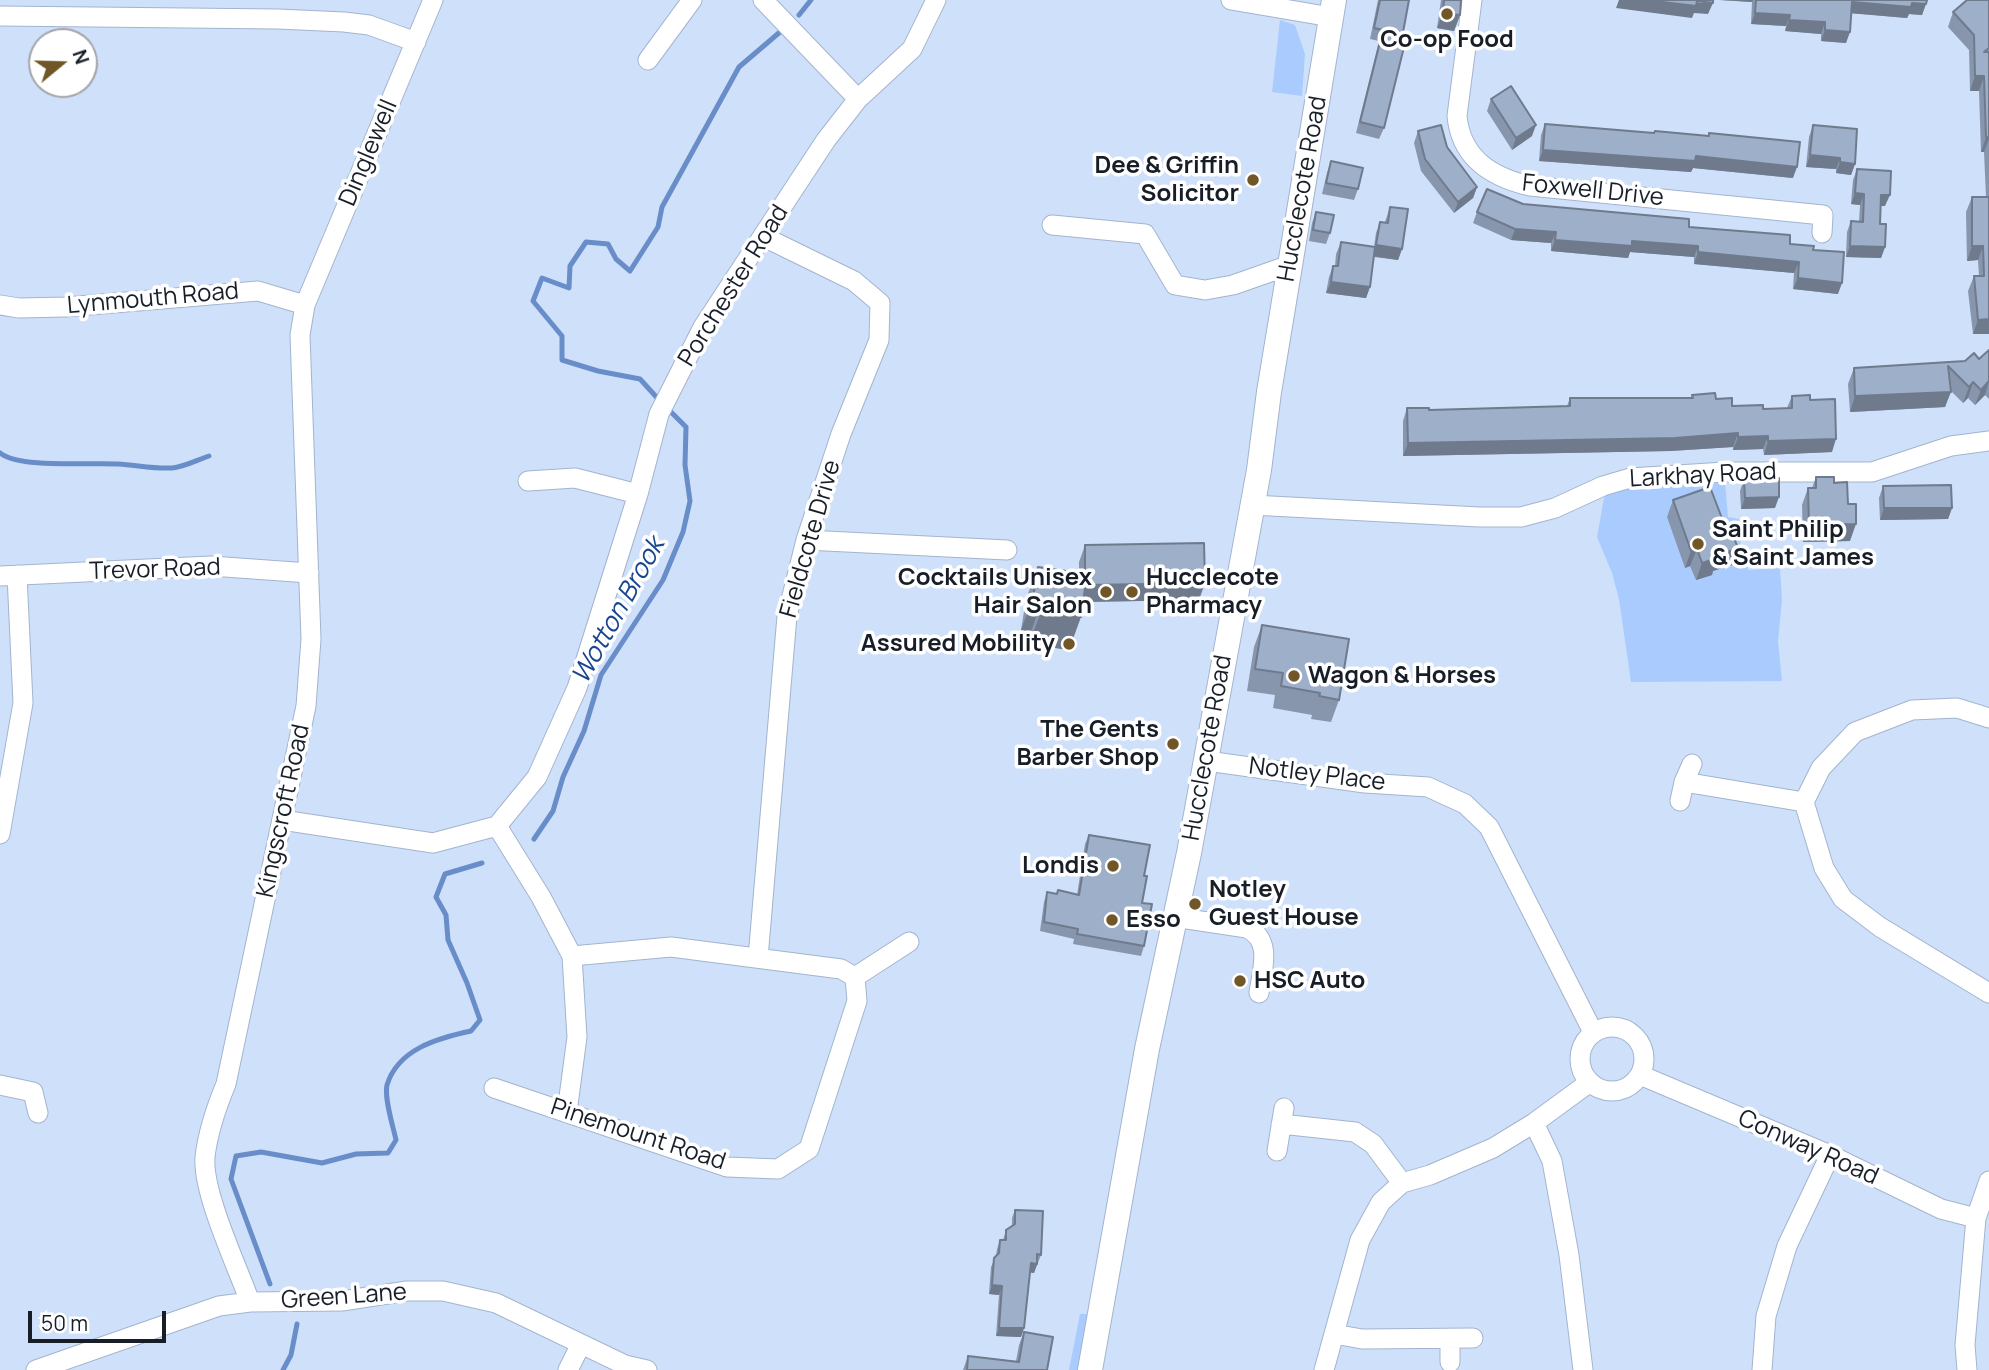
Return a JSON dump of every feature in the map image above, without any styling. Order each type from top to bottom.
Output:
[{"type":"street","name":"Dinglewell","points":[[305,305],[433,0]]},
{"type":"street","points":[[648,60],[692,0]]},
{"type":"street","points":[[763,0],[858,99]]},
{"type":"street","name":"Porchester Road","points":[[497,826],[537,777],[577,688],[664,404],[703,327],[826,140],[858,99],[912,50],[936,0]]},
{"type":"street","points":[[1231,0],[1332,8]]},
{"type":"street","name":"Foxwell Drive","points":[[1472,0],[1458,104],[1458,128],[1475,160],[1496,176],[1530,186],[1823,216]]},
{"type":"street","name":"Hucclecote Road","points":[[1090,1370],[1145,1062],[1207,761],[1252,505],[1332,8]]},
{"type":"street","points":[[0,16],[344,22],[369,25],[416,41]]},
{"type":"street","points":[[1052,225],[1144,234],[1175,285],[1205,290],[1233,285],[1290,265]]},
{"type":"street","name":"Fieldcote Drive","points":[[758,958],[787,616],[806,540],[841,434],[878,340],[880,303],[854,281],[764,237]]},
{"type":"street","name":"Lynmouth Road","points":[[0,305],[19,308],[66,307],[258,291],[305,305]]},
{"type":"street","name":"Kingscroft Road","points":[[250,1302],[207,1187],[205,1160],[211,1121],[226,1084],[306,706],[311,639],[300,335],[305,305]]},
{"type":"street","name":"Larkhay Road","points":[[1252,505],[1521,517],[1555,508],[1602,486],[1630,478],[1725,472],[1872,472],[1951,446],[1989,441]]},
{"type":"street","points":[[528,481],[575,478],[638,494]]},
{"type":"street","points":[[806,540],[1007,551]]},
{"type":"street","name":"Trevor Road","points":[[8,575],[211,566],[309,573]]},
{"type":"street","points":[[0,834],[23,703],[8,575]]},
{"type":"street","points":[[1989,718],[1957,708],[1912,710],[1855,732],[1821,768],[1804,802],[1824,868],[1843,900],[1880,927],[1989,993]]},
{"type":"street","name":"Notley Place","points":[[1207,761],[1365,783],[1428,787],[1465,804],[1489,827],[1592,1032]]},
{"type":"street","points":[[1685,782],[1804,802]]},
{"type":"street","points":[[282,820],[433,843],[497,826],[541,897],[572,956],[577,1037],[567,1112]]},
{"type":"street","points":[[1174,917],[1254,931],[1263,943],[1264,951],[1259,993]]},
{"type":"street","points":[[572,956],[671,947],[841,969],[855,977],[909,942]]},
{"type":"street","name":"Pinemount Road","points":[[494,1088],[727,1167],[778,1169],[810,1149],[857,1001],[855,977]]},
{"type":"street","points":[[1614,1026],[1627,1029],[1637,1038],[1644,1053],[1644,1062],[1640,1076],[1629,1087],[1618,1091],[1601,1089],[1590,1082],[1581,1069],[1582,1045],[1592,1032],[1614,1026]]},
{"type":"street","name":"Conway Road","points":[[1640,1076],[1830,1155],[1941,1209],[1976,1218]]},
{"type":"street","points":[[1324,1370],[1360,1240],[1381,1202],[1402,1182],[1430,1175],[1493,1148],[1534,1124],[1590,1082]]},
{"type":"street","points":[[0,1085],[38,1100]]},
{"type":"street","points":[[1277,1151],[1282,1116],[1354,1132],[1373,1143],[1402,1182]]},
{"type":"street","points":[[1534,1124],[1552,1161],[1569,1255],[1583,1370]]},
{"type":"street","points":[[1762,1370],[1766,1315],[1787,1246],[1830,1155]]},
{"type":"street","points":[[1967,1370],[1965,1345],[1976,1218],[1989,1181]]},
{"type":"street","name":"Green Lane","points":[[36,1370],[219,1306],[250,1302],[342,1301],[407,1292],[443,1291],[496,1303],[625,1365],[647,1370]]},
{"type":"street","points":[[1334,1334],[1362,1339],[1473,1338]]},
{"type":"street","points":[[1450,1338],[1451,1362]]},
{"type":"street","points":[[568,1370],[580,1345]]},
{"type":"shaded area","points":[[1280,20],[1295,25],[1305,54],[1302,96],[1272,92]]},
{"type":"shaded area","points":[[1725,483],[1728,517],[1739,519],[1742,567],[1748,567],[1748,570],[1780,568],[1782,600],[1778,641],[1782,681],[1631,682],[1619,599],[1597,537],[1604,498],[1634,485]]},
{"type":"shaded area","points":[[1080,1314],[1089,1314],[1078,1370],[1069,1370]]},
{"type":"building","points":[[1380,0],[1409,0],[1401,43],[1405,43],[1384,128],[1360,122],[1383,30],[1374,28]]},
{"type":"building","points":[[1444,0],[1461,0],[1460,15],[1443,13]]},
{"type":"building","points":[[1646,0],[1713,0],[1713,3],[1697,1],[1696,6]]},
{"type":"building","points":[[1756,0],[1927,0],[1926,4],[1912,3],[1911,7],[1852,2],[1850,32],[1825,30],[1825,22],[1789,20],[1790,15],[1755,13]]},
{"type":"building","points":[[1967,0],[1989,0],[1989,48],[1984,52],[1989,52],[1989,137],[1986,137],[1984,76],[1975,76],[1974,35],[1953,12]]},
{"type":"building","points":[[1511,86],[1536,125],[1516,138],[1491,99]]},
{"type":"building","points":[[1545,124],[1654,133],[1709,136],[1709,133],[1800,142],[1797,167],[1696,156],[1695,161],[1543,150]]},
{"type":"building","points":[[1441,125],[1447,147],[1477,187],[1458,202],[1425,159],[1418,131]]},
{"type":"building","points":[[1813,125],[1857,129],[1855,164],[1840,162],[1840,158],[1810,155]]},
{"type":"building","points":[[1331,161],[1363,168],[1358,189],[1326,183]]},
{"type":"building","points":[[1857,169],[1891,171],[1890,195],[1881,195],[1880,224],[1886,224],[1885,247],[1850,246],[1851,221],[1863,222],[1864,194],[1855,193]]},
{"type":"building","points":[[1487,189],[1523,204],[1689,219],[1689,227],[1790,235],[1790,244],[1814,246],[1813,250],[1844,252],[1842,283],[1798,278],[1799,262],[1698,252],[1698,246],[1632,241],[1632,246],[1555,240],[1556,232],[1515,229],[1477,212]]},
{"type":"building","points":[[1972,197],[1989,197],[1989,319],[1978,320],[1974,276],[1984,276],[1983,246],[1972,246]]},
{"type":"building","points":[[1390,207],[1408,209],[1402,249],[1376,245],[1380,222],[1388,223]]},
{"type":"building","points":[[1316,212],[1334,215],[1330,233],[1313,230]]},
{"type":"building","points":[[1341,242],[1375,247],[1370,287],[1331,282],[1333,266],[1338,266]]},
{"type":"building","points":[[1989,350],[1989,381],[1981,390],[1973,382],[1969,387],[1948,366],[1951,392],[1855,396],[1854,368],[1965,361],[1974,353],[1979,359]]},
{"type":"building","points":[[1715,393],[1716,399],[1732,398],[1732,406],[1763,405],[1763,409],[1792,408],[1792,396],[1810,395],[1810,400],[1835,399],[1836,439],[1768,441],[1768,436],[1738,437],[1738,433],[1675,438],[1408,443],[1407,408],[1429,410],[1570,406],[1570,398],[1693,398],[1692,395]]},
{"type":"building","points":[[1770,474],[1770,478],[1779,478],[1779,497],[1745,498],[1744,479],[1756,479],[1756,475]]},
{"type":"building","points":[[1816,477],[1834,477],[1834,483],[1847,482],[1848,504],[1856,504],[1856,524],[1809,525],[1808,488],[1816,488]]},
{"type":"building","points":[[1951,485],[1952,508],[1884,508],[1883,486]]},
{"type":"building","points":[[1710,487],[1728,534],[1732,533],[1738,548],[1702,563],[1697,549],[1691,551],[1673,500]]},
{"type":"building","points":[[1204,543],[1205,583],[1086,585],[1085,545]]},
{"type":"building","points":[[1038,567],[1087,574],[1081,617],[1041,612],[1042,599],[1033,598]]},
{"type":"building","points":[[1262,625],[1349,639],[1339,700],[1319,696],[1320,693],[1281,686],[1283,673],[1255,669]]},
{"type":"building","points":[[1089,835],[1150,845],[1142,903],[1152,904],[1144,946],[1077,934],[1078,929],[1044,922],[1047,892],[1057,894],[1058,890],[1079,895]]},
{"type":"building","points":[[1015,1210],[1043,1211],[1041,1255],[1037,1254],[1037,1264],[1031,1263],[1024,1328],[999,1328],[1002,1286],[992,1285],[994,1258],[999,1253],[1000,1240],[1006,1240],[1006,1230],[1015,1224]]},
{"type":"building","points":[[1024,1332],[1053,1337],[1047,1370],[967,1370],[968,1356],[1019,1362]]},
{"type":"waterway","name":"Wotton Brook","points":[[799,15],[811,0]]},
{"type":"waterway","name":"Wotton Brook","points":[[660,401],[640,379],[598,371],[562,360],[562,336],[533,301],[542,278],[569,288],[570,266],[586,242],[608,244],[616,259],[630,271],[658,227],[662,207],[739,67],[780,32]]},
{"type":"waterway","name":"Wotton Brook","points":[[534,839],[553,811],[563,777],[584,731],[601,675],[663,580],[683,532],[690,501],[685,465],[686,427],[667,408]]},
{"type":"waterway","points":[[0,453],[10,458],[39,463],[118,464],[165,468],[181,466],[209,456]]},
{"type":"waterway","name":"Wotton Brook","points":[[270,1284],[231,1179],[236,1156],[261,1152],[322,1163],[356,1154],[388,1153],[396,1140],[387,1097],[387,1085],[392,1073],[400,1062],[421,1047],[471,1031],[480,1020],[448,940],[446,915],[436,897],[445,874],[482,863]]},
{"type":"waterway","name":"Wotton Brook","points":[[283,1370],[291,1355],[297,1324]]},
{"type":"place","name":"Co-op Food","points":[[1447,14]]},
{"type":"place","name":"Dee & Griffin Solicitor","points":[[1253,180]]},
{"type":"place","name":"Saint Philip & Saint James","points":[[1698,544]]},
{"type":"place","name":"Cocktails Unisex Hair Salon","points":[[1106,592]]},
{"type":"place","name":"Hucclecote Pharmacy","points":[[1132,592]]},
{"type":"place","name":"Assured Mobility","points":[[1069,644]]},
{"type":"place","name":"Wagon & Horses","points":[[1294,676]]},
{"type":"place","name":"The Gents Barber Shop","points":[[1173,744]]},
{"type":"place","name":"Londis","points":[[1113,866]]},
{"type":"place","name":"Notley Guest House","points":[[1195,904]]},
{"type":"place","name":"Esso","points":[[1112,920]]},
{"type":"place","name":"HSC Auto","points":[[1240,981]]}]
